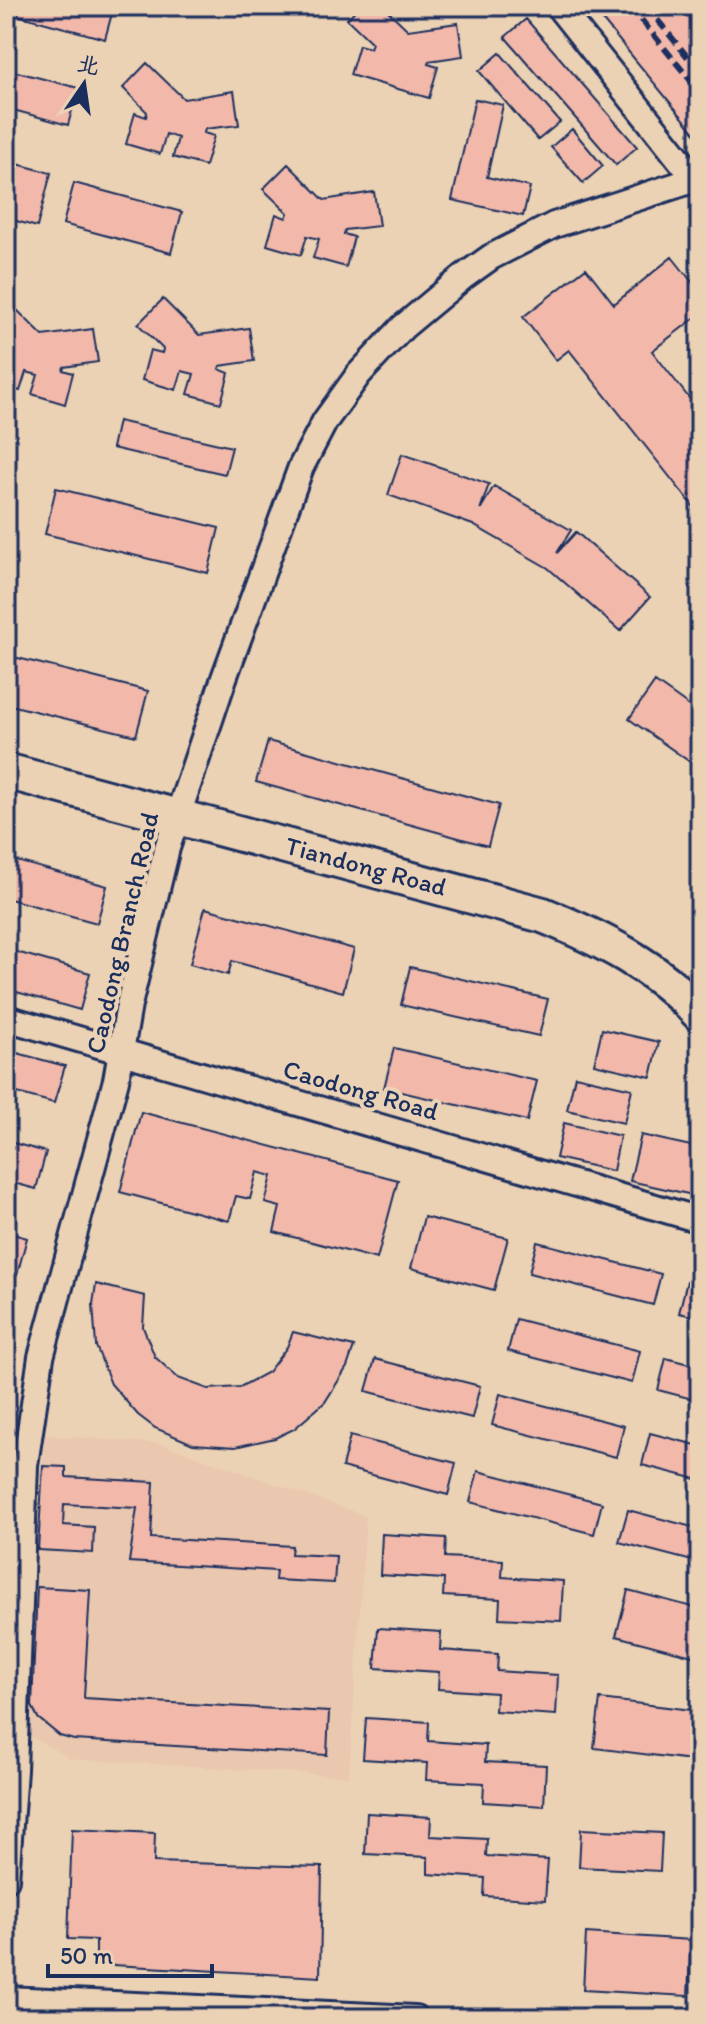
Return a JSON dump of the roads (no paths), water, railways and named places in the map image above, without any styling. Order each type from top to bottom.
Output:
[{"type":"street","points":[[558,6],[698,182]]},
{"type":"street","name":"Caodong Branch Road","points":[[6,1879],[29,1424],[61,1274],[116,1080],[157,884],[301,467],[325,421],[359,374],[403,327],[491,257],[589,211],[698,182]]},
{"type":"street","name":"Tiandong Road","points":[[6,771],[543,915],[595,936],[645,965],[700,1014]]},
{"type":"street","name":"Caodong Road","points":[[6,1018],[700,1220]]},
{"type":"street","points":[[6,1999],[415,2018]]},
{"type":"railway","points":[[630,6],[700,92]]},
{"type":"railway","points":[[646,6],[700,72]]}]
